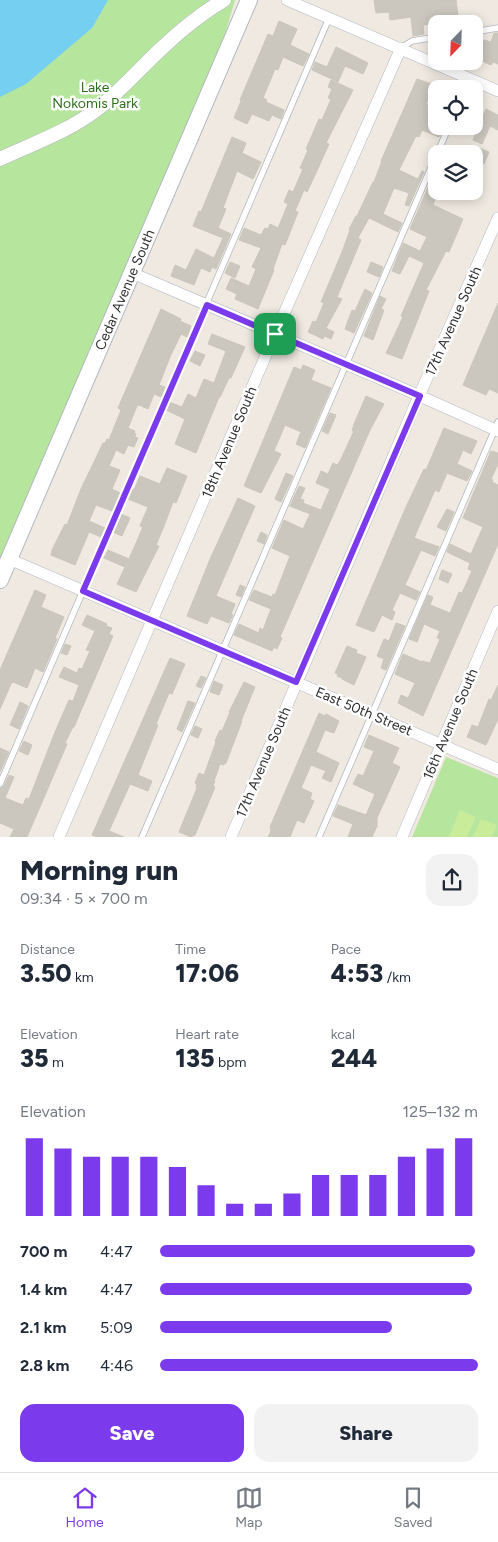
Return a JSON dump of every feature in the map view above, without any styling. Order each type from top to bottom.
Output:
[{"type":"main road","name":"Cedar Avenue South","points":[[0,580],[249,0]]},
{"type":"street","points":[[0,159],[62,131],[85,118],[124,87],[151,58],[180,32],[224,0]]},
{"type":"street","points":[[287,0],[401,48],[461,80]]},
{"type":"street","name":"18th Avenue South","points":[[59,837],[275,334],[401,48]]},
{"type":"street","points":[[483,88],[498,91]]},
{"type":"street","name":"17th Avenue South","points":[[231,837],[296,682],[498,218]]},
{"type":"street","points":[[132,273],[497,428]]},
{"type":"street","name":"East 50th Street","points":[[9,559],[498,769]]},
{"type":"street","name":"16th Avenue South","points":[[402,837],[498,611]]},
{"type":"lane","points":[[0,784],[329,18]]},
{"type":"lane","points":[[483,30],[498,28]]},
{"type":"lane","points":[[401,48],[412,41],[428,38]]},
{"type":"lane","points":[[142,837],[428,176]]},
{"type":"lane","points":[[319,837],[497,428]]},
{"type":"green space","name":"Lake Nokomis Park","points":[[0,0],[235,0],[223,41],[0,558]]},
{"type":"green space","points":[[446,757],[498,778],[498,837],[412,837]]},
{"type":"green space","points":[[460,810],[476,817],[467,837],[449,837]]},
{"type":"green space","points":[[481,819],[497,825],[492,837],[473,837]]},
{"type":"water","points":[[0,0],[108,0],[92,28],[26,84],[0,97]]},
{"type":"building","points":[[374,0],[456,0],[458,15],[428,15],[428,24],[423,25],[424,34],[413,36],[411,17],[390,20],[389,12],[376,13]]},
{"type":"building","points":[[279,21],[297,29],[290,45],[309,54],[303,66],[283,57],[278,70],[275,69],[263,98],[267,100],[266,102],[284,110],[281,119],[272,115],[269,121],[252,114],[247,124],[234,118],[268,34],[273,36]]},
{"type":"building","points":[[494,33],[498,33],[498,64],[493,62],[491,65],[483,62],[484,40],[491,42]]},
{"type":"building","points":[[336,47],[368,63],[363,74],[345,66],[338,82],[312,70],[315,62],[327,67]]},
{"type":"building","points":[[417,79],[428,83],[428,99],[426,104],[428,105],[428,132],[422,130],[419,137],[416,136],[399,170],[418,179],[422,171],[424,172],[409,206],[405,205],[409,193],[394,188],[383,214],[402,223],[398,232],[369,218],[358,238],[361,240],[337,297],[342,299],[326,328],[334,332],[331,339],[324,336],[323,339],[308,332],[313,321],[316,322],[324,303],[321,302],[342,252],[349,229],[374,182],[381,161]]},
{"type":"building","points":[[331,80],[353,90],[326,143],[329,144],[307,192],[304,190],[295,211],[298,212],[285,245],[282,244],[274,270],[258,309],[235,299],[237,294],[226,289],[231,278],[249,286],[256,269],[252,267],[261,248],[239,240],[244,228],[261,235],[265,228],[268,229],[270,224],[278,228],[288,204],[284,202],[289,190],[293,192],[303,169],[300,168],[308,150],[306,149],[319,119],[322,120],[331,99],[328,98],[332,89],[328,87]]},
{"type":"building","points":[[486,109],[498,115],[498,130],[490,126],[482,144],[473,140],[475,135],[483,135],[483,116]]},
{"type":"building","points":[[232,137],[246,143],[242,153],[261,162],[253,179],[237,171],[223,208],[226,209],[218,228],[231,234],[216,269],[212,267],[210,272],[201,268],[194,285],[171,276],[175,265],[186,270],[196,249],[214,258],[223,238],[193,226],[199,211],[201,212]]},
{"type":"building","points":[[483,150],[489,152],[483,164]]},
{"type":"building","points":[[428,188],[428,200],[435,200],[433,205],[463,219],[449,252],[446,251],[426,290],[429,291],[402,359],[386,353],[403,317],[401,316],[424,263],[409,256],[400,274],[392,271],[403,243],[420,251],[427,237],[410,229]]},
{"type":"building","points":[[230,262],[240,266],[235,278],[225,273]]},
{"type":"building","points":[[371,262],[383,267],[379,277],[367,272]]},
{"type":"building","points":[[365,289],[372,293],[354,333],[345,329],[352,310],[355,311]]},
{"type":"building","points":[[380,296],[386,299],[381,309],[384,310],[373,340],[364,336]]},
{"type":"building","points":[[498,303],[498,393],[489,389],[486,395],[463,385]]},
{"type":"building","points":[[161,309],[191,326],[187,337],[181,334],[170,357],[159,385],[165,387],[161,397],[154,394],[148,409],[137,406],[128,428],[135,431],[135,437],[138,438],[134,447],[128,445],[124,454],[116,450],[109,466],[120,470],[112,489],[120,493],[112,511],[96,505],[89,521],[105,528],[101,537],[89,532],[75,565],[51,555],[52,550],[65,524],[67,525],[81,489],[103,443],[107,439],[109,440],[121,410],[118,408]]},
{"type":"building","points":[[212,334],[245,347],[231,378],[229,378],[219,397],[196,453],[175,444],[185,419],[166,410],[169,402],[182,407],[188,394],[196,398],[204,379],[214,383],[226,351],[208,344]]},
{"type":"building","points":[[195,351],[205,355],[200,366],[190,361]]},
{"type":"building","points":[[303,365],[315,370],[311,380],[331,388],[305,448],[296,444],[301,432],[285,425],[274,451],[281,454],[261,493],[244,486],[294,367],[301,370]]},
{"type":"building","points":[[366,396],[384,404],[370,430],[280,637],[282,638],[277,649],[274,647],[272,651],[234,635],[239,624],[259,633],[260,628],[263,630],[271,609],[249,600],[254,590],[272,597],[273,594],[275,595],[290,556],[272,548],[284,520],[303,529],[310,514],[290,506],[299,486],[305,488],[300,499],[304,500],[303,503],[321,510],[330,489],[316,483],[321,471],[328,474],[333,463],[337,465],[340,461],[354,431],[352,431],[354,424]]},
{"type":"building","points":[[330,413],[336,415],[328,434],[322,431]]},
{"type":"building","points":[[444,428],[477,441],[471,454],[463,450],[457,464],[472,471],[467,481],[447,473],[439,492],[435,490],[414,538],[439,547],[435,556],[421,550],[405,585],[420,592],[416,600],[400,593],[392,610],[395,612],[392,620],[382,615],[374,632],[356,625],[406,507],[424,469],[426,470]]},
{"type":"building","points":[[491,451],[498,453],[498,464],[491,479],[493,480],[492,482],[498,485],[498,544],[423,716],[398,703],[401,695],[408,698],[415,683],[395,674],[403,654],[422,662],[430,663],[440,639],[437,638],[440,631],[424,624],[417,642],[409,639],[428,595],[433,597],[430,605],[450,613],[459,592],[462,593],[472,571],[468,569],[470,563],[447,552],[450,544],[471,554],[483,527],[463,518]]},
{"type":"building","points":[[167,468],[187,476],[176,503],[173,502],[156,545],[159,546],[136,592],[117,584],[125,567],[104,558],[108,550],[129,559],[143,527],[140,526],[148,507],[128,499],[132,489],[134,490],[140,476],[160,484]]},
{"type":"building","points":[[286,473],[293,476],[281,502],[275,499]]},
{"type":"building","points":[[238,498],[255,506],[216,596],[235,604],[231,614],[233,615],[229,623],[211,616],[207,624],[187,616]]},
{"type":"building","points":[[447,509],[454,512],[446,531],[437,527]]},
{"type":"building","points":[[121,514],[130,518],[122,536],[113,532]]},
{"type":"building","points":[[261,532],[267,535],[264,544],[257,541]]},
{"type":"building","points":[[442,570],[452,574],[448,583],[439,579]]},
{"type":"building","points":[[240,585],[245,587],[241,597],[236,595]]},
{"type":"building","points":[[35,590],[46,595],[41,607],[64,617],[43,672],[35,668],[27,688],[13,682],[0,709],[0,670]]},
{"type":"building","points":[[87,615],[112,628],[109,634],[113,636],[74,727],[65,743],[67,744],[27,837],[10,837],[14,829],[0,823],[0,789],[4,786],[9,775],[14,777],[5,798],[23,805],[26,798],[29,799],[69,700],[73,701],[79,685],[59,677],[64,667],[77,673],[79,668],[82,669],[90,651],[86,650],[95,631],[82,625]]},
{"type":"building","points":[[396,623],[405,626],[386,670],[381,668],[384,659],[377,656],[384,639],[389,641]]},
{"type":"building","points":[[65,644],[71,646],[67,655],[61,653]]},
{"type":"building","points":[[347,646],[357,650],[356,653],[366,657],[354,685],[335,673]]},
{"type":"building","points":[[170,658],[185,664],[172,694],[169,693],[138,775],[152,781],[148,791],[130,784],[109,831],[124,837],[98,837],[92,835]]},
{"type":"building","points":[[201,676],[206,678],[201,688],[196,686]]},
{"type":"building","points":[[214,681],[223,685],[219,695],[210,692]]},
{"type":"building","points":[[244,682],[255,687],[226,763],[220,764],[214,781],[213,786],[215,787],[195,835],[191,837],[179,832],[197,788],[195,783],[199,773],[204,775],[215,741],[220,730],[222,731]]},
{"type":"building","points":[[498,685],[498,719],[486,745],[467,737],[472,725],[478,727],[489,699],[491,700]]},
{"type":"building","points":[[188,701],[195,703],[182,732],[177,729]]},
{"type":"building","points":[[20,702],[28,706],[19,729],[10,725]]},
{"type":"building","points":[[319,713],[325,716],[326,714],[339,721],[334,733],[325,730],[316,752],[339,763],[331,782],[322,778],[326,771],[311,765],[301,788],[312,793],[310,799],[314,801],[304,823],[297,820],[290,837],[268,837],[271,831],[270,827]]},
{"type":"building","points":[[195,726],[202,729],[198,738],[191,735]]},
{"type":"building","points":[[369,735],[399,748],[392,763],[400,767],[377,818],[377,826],[372,837],[348,837],[353,824],[333,816],[338,805],[366,815],[375,794],[353,784],[358,774],[363,776],[374,751],[364,747]]},
{"type":"building","points":[[24,741],[32,745],[28,755],[19,751]]},
{"type":"building","points":[[0,748],[9,752],[0,772]]},
{"type":"route","points":[[207,305],[275,334],[420,396],[296,682],[83,591],[207,305]]}]
